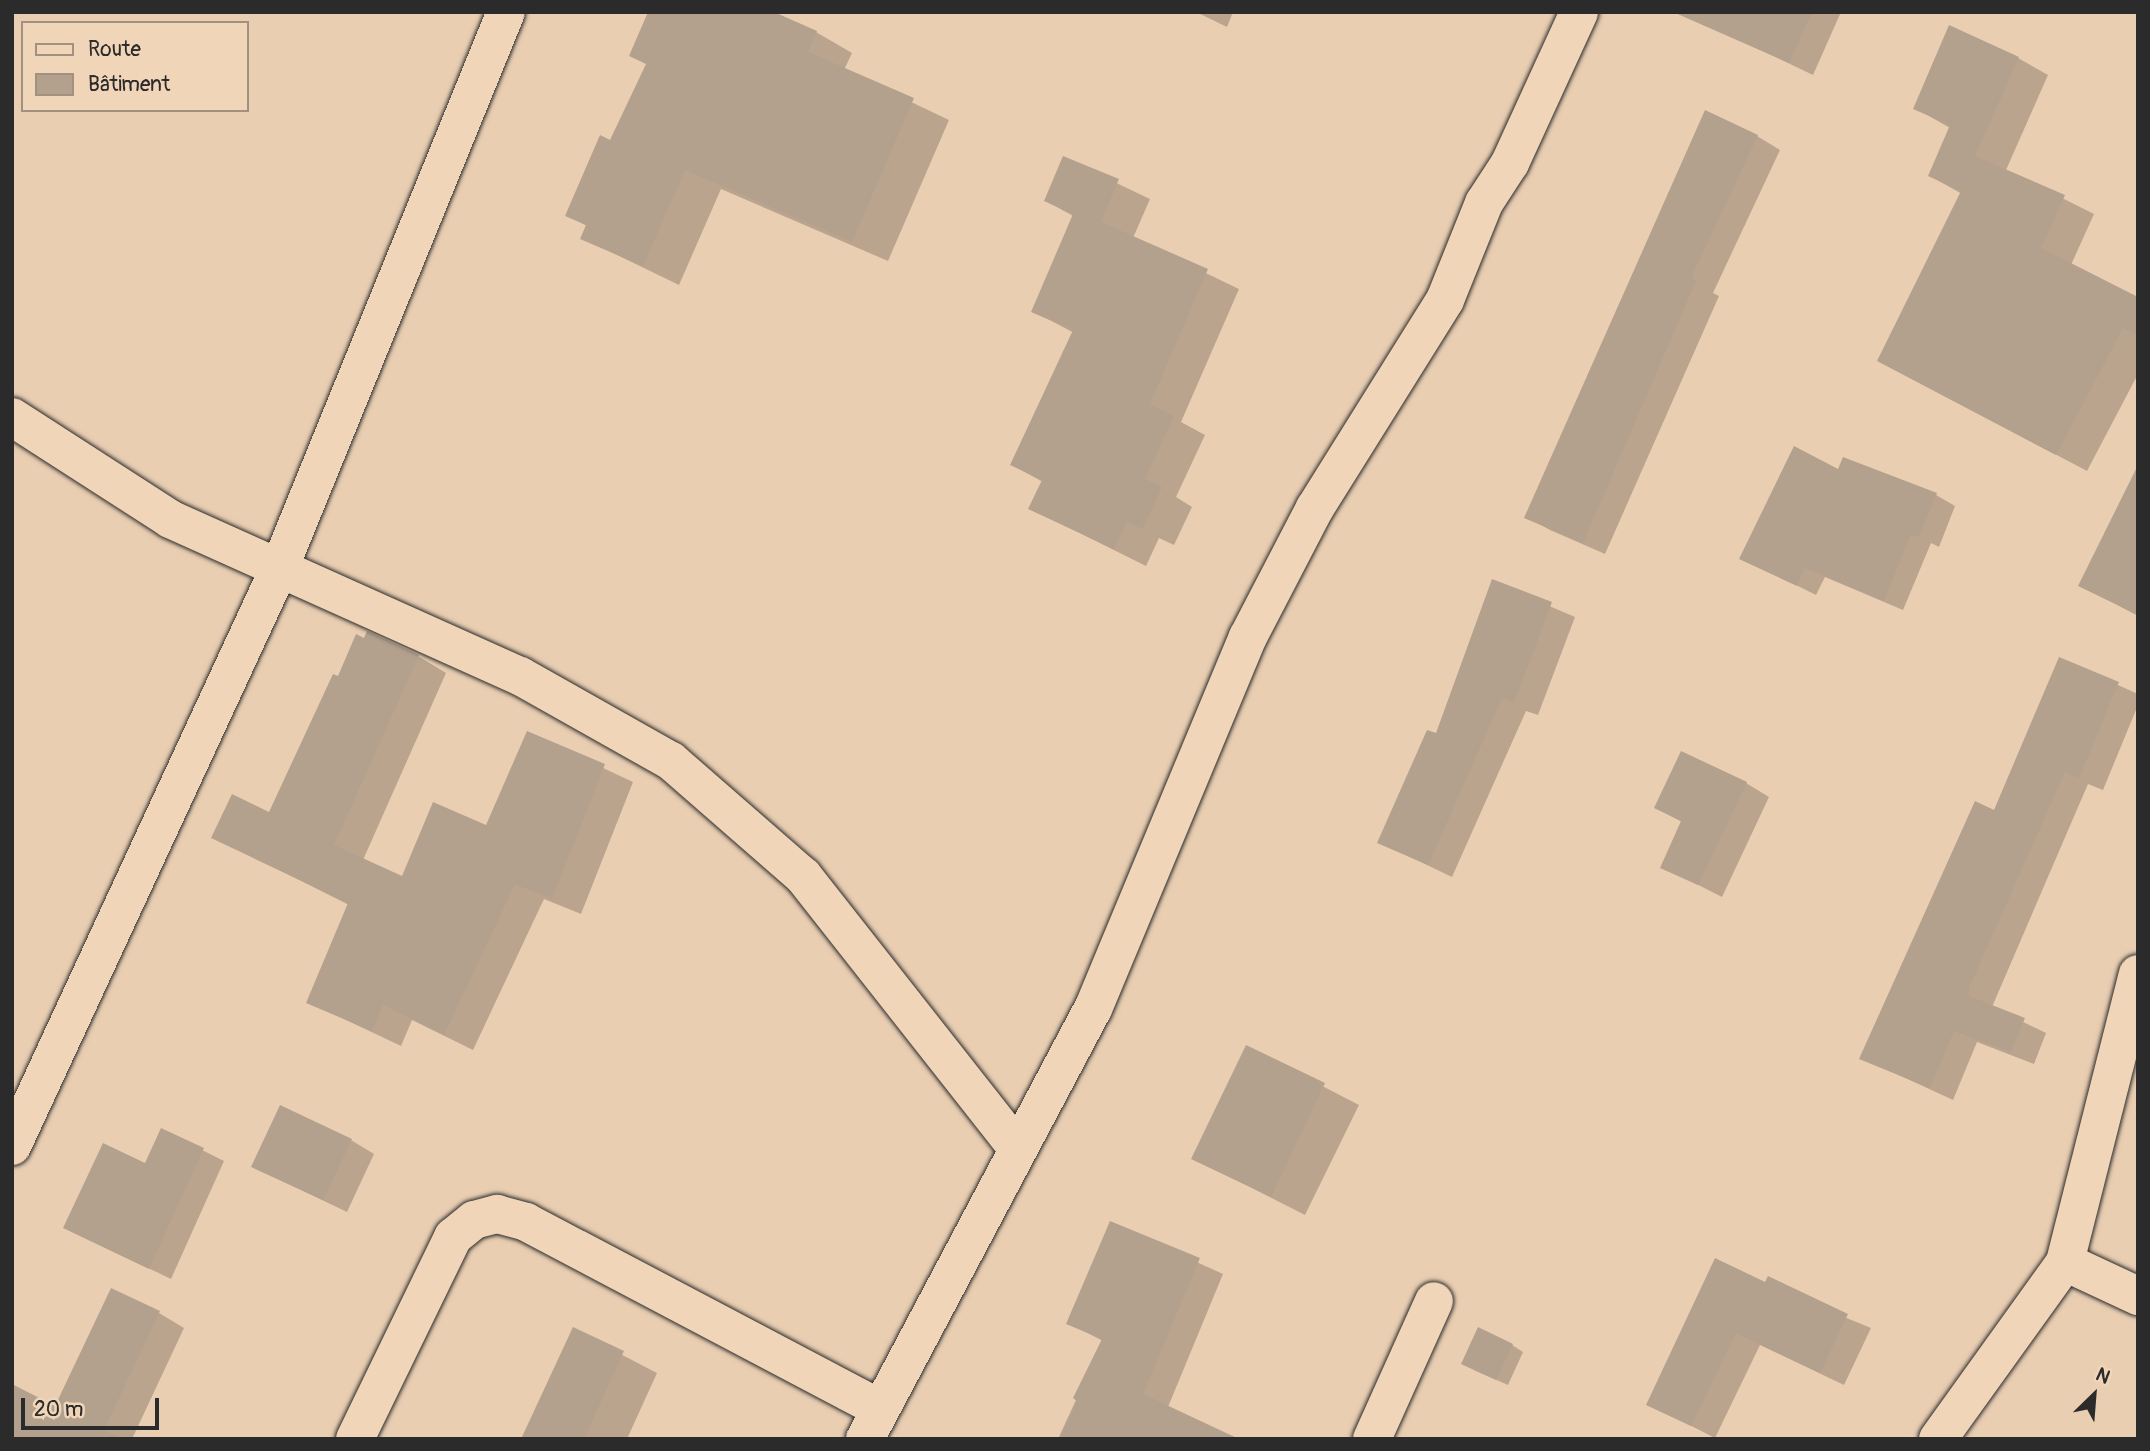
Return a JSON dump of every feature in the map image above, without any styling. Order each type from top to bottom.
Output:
[{"type":"street","points":[[12,1146],[279,569],[506,12]]},
{"type":"street","points":[[355,1439],[453,1237],[474,1220],[497,1214],[526,1222],[873,1424],[1016,1147],[1093,1009],[1248,638],[1315,508],[1445,300],[1484,203],[1510,163],[1579,12]]},
{"type":"street","points":[[12,417],[170,519],[520,676],[671,761],[803,876],[1016,1147]]},
{"type":"street","points":[[1938,1439],[2065,1262],[2138,974]]},
{"type":"street","points":[[2065,1262],[2138,1296]]},
{"type":"street","points":[[1372,1439],[1434,1301]]},
{"type":"building","points":[[648,12],[774,12],[817,31],[808,52],[914,98],[852,242],[685,170],[643,266],[580,239],[586,225],[565,216],[600,135],[610,140],[646,64],[629,56]]},
{"type":"building","points":[[1673,12],[1812,12],[1789,63]]},
{"type":"building","points":[[1949,25],[2019,57],[1975,156],[2065,195],[2041,248],[2138,297],[2138,336],[2123,328],[2056,455],[1877,361],[1961,191],[1928,176],[1950,125],[1913,109]]},
{"type":"building","points":[[1705,110],[1758,135],[1691,278],[1696,281],[1583,543],[1524,518]]},
{"type":"building","points":[[1063,156],[1119,179],[1101,222],[1208,269],[1150,404],[1174,416],[1145,479],[1162,487],[1143,529],[1127,522],[1114,549],[1028,509],[1042,480],[1010,465],[1073,330],[1031,312],[1073,214],[1044,201]]},
{"type":"building","points":[[1794,446],[1838,469],[1843,457],[1937,493],[1919,537],[1911,534],[1884,601],[1805,568],[1797,586],[1739,559]]},
{"type":"building","points":[[2138,465],[2138,615],[2078,586]]},
{"type":"building","points":[[1492,579],[1552,602],[1514,703],[1502,698],[1428,865],[1377,843],[1427,730],[1436,733]]},
{"type":"building","points":[[367,631],[419,655],[334,845],[402,876],[433,802],[486,825],[527,731],[605,764],[552,899],[515,884],[444,1035],[383,1005],[372,1031],[306,1003],[348,903],[211,838],[232,794],[269,812],[333,674],[338,676],[356,634],[364,638]]},
{"type":"building","points":[[2059,657],[2119,682],[2079,778],[2065,772],[1969,988],[1969,996],[2025,1018],[2011,1052],[1954,1031],[1930,1088],[1859,1059],[1975,801],[1994,810]]},
{"type":"building","points":[[1681,751],[1747,782],[1698,885],[1660,868],[1681,821],[1654,808]]},
{"type":"building","points":[[1246,1045],[1325,1083],[1271,1197],[1191,1159]]},
{"type":"building","points":[[280,1105],[352,1139],[323,1200],[251,1167]]},
{"type":"building","points":[[161,1128],[204,1148],[149,1269],[63,1228],[103,1143],[145,1163]]},
{"type":"building","points":[[1110,1221],[1200,1258],[1143,1394],[1239,1439],[1060,1439],[1077,1401],[1073,1398],[1102,1339],[1066,1324]]},
{"type":"building","points":[[1715,1258],[1765,1282],[1768,1276],[1848,1314],[1820,1373],[1736,1333],[1691,1426],[1646,1405]]},
{"type":"building","points":[[111,1288],[160,1311],[104,1430],[122,1439],[12,1439],[12,1384],[55,1406]]},
{"type":"building","points":[[573,1327],[624,1351],[584,1439],[521,1439]]},
{"type":"building","points":[[1478,1327],[1513,1344],[1496,1380],[1461,1364]]}]
